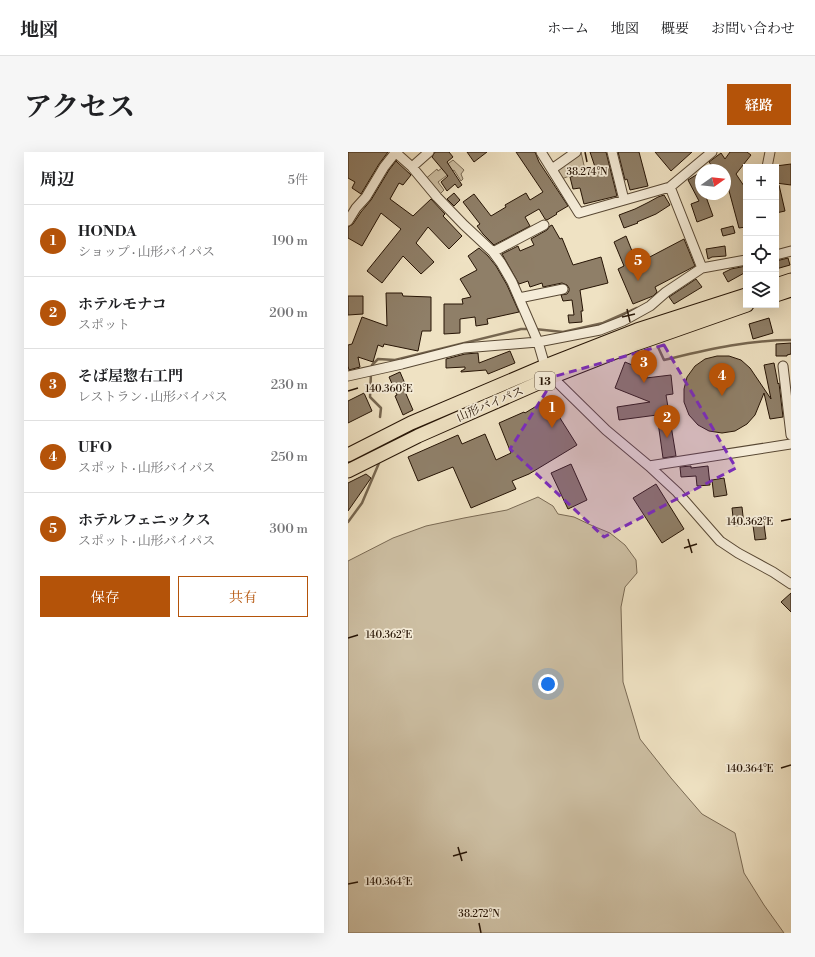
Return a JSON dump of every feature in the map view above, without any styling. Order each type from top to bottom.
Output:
[{"type":"highway","points":[[779,284],[791,280]]},
{"type":"highway","points":[[779,294],[791,290]]},
{"type":"highway","name":"山形バイパス","points":[[348,455],[412,423],[545,366],[637,330],[743,296]]},
{"type":"highway","name":"山形バイパス","points":[[348,471],[418,436],[552,377],[636,344],[743,306]]},
{"type":"street","points":[[348,221],[356,208],[366,197],[395,152],[412,167],[453,214],[493,252],[501,263],[512,282],[538,342],[545,366],[552,377],[606,430],[649,466],[676,492],[720,541],[791,584]]},
{"type":"street","points":[[412,167],[429,152]]},
{"type":"street","points":[[541,152],[579,212],[670,187],[712,152]]},
{"type":"street","points":[[552,169],[576,152]]},
{"type":"street","points":[[612,152],[624,200]]},
{"type":"street","points":[[768,164],[770,152]]},
{"type":"street","points":[[670,187],[702,268]]},
{"type":"street","points":[[493,252],[544,225]]},
{"type":"street","points":[[779,254],[791,251]]},
{"type":"street","points":[[348,376],[464,348],[538,342],[600,330],[623,321],[650,306],[666,292],[702,268],[743,261]]},
{"type":"street","points":[[519,298],[563,289]]},
{"type":"street","points":[[783,366],[791,434]]},
{"type":"street","points":[[649,466],[791,444]]},
{"type":"highlighted area","points":[[664,345],[736,468],[604,537],[510,449],[556,376]]},
{"type":"shaded area","points":[[576,152],[581,152],[585,170],[559,180],[552,169]]},
{"type":"shaded area","points":[[453,160],[464,170],[461,174],[463,179],[461,181],[454,170],[438,182],[444,190],[437,197],[423,181],[437,169],[438,171]]},
{"type":"shaded area","points":[[538,497],[553,506],[558,514],[574,517],[610,533],[625,545],[636,560],[637,573],[625,587],[621,607],[623,682],[640,739],[702,814],[735,833],[744,873],[784,933],[348,933],[348,561],[393,538],[426,526],[507,510]]},
{"type":"building","points":[[348,152],[388,152],[361,194],[352,188],[355,182],[348,178]]},
{"type":"building","points":[[435,152],[449,152],[453,157],[447,162],[462,185],[458,188],[455,184],[447,191],[441,182],[448,176],[432,157]]},
{"type":"building","points":[[467,152],[487,152],[474,162]]},
{"type":"building","points":[[516,152],[535,152],[539,162],[568,206],[547,220],[539,209],[525,217],[530,226],[494,245],[477,226],[480,224],[463,202],[474,194],[491,216],[506,207],[505,205],[526,193],[530,200],[543,192]]},
{"type":"building","points":[[590,152],[606,152],[617,196],[584,204],[580,188],[573,189],[570,177],[596,170]]},
{"type":"building","points":[[618,152],[639,152],[648,186],[630,190],[627,179],[625,180]]},
{"type":"building","points":[[655,152],[692,152],[671,171]]},
{"type":"building","points":[[730,152],[747,152],[751,155],[736,174],[743,184],[743,227],[739,228],[731,198],[731,164],[710,164],[709,162],[721,153],[725,159]]},
{"type":"building","points":[[396,161],[411,175],[403,185],[399,183],[390,199],[413,216],[431,199],[445,214],[443,216],[462,236],[449,249],[428,227],[416,243],[434,262],[421,274],[403,256],[382,283],[367,271],[401,229],[381,213],[362,246],[348,238],[348,227],[353,224],[371,200]]},
{"type":"building","points":[[791,164],[791,185],[779,183],[779,166]]},
{"type":"building","points":[[695,176],[695,193],[688,180]]},
{"type":"building","points":[[779,185],[785,211],[779,212]]},
{"type":"building","points":[[454,193],[460,200],[454,206],[447,199]]},
{"type":"building","points":[[664,195],[670,205],[656,214],[637,222],[638,223],[624,228],[619,215]]},
{"type":"building","points":[[707,200],[713,216],[697,222],[691,204]]},
{"type":"building","points":[[552,225],[560,239],[562,238],[573,265],[601,257],[608,283],[580,290],[583,311],[581,311],[582,322],[569,323],[568,315],[574,315],[572,300],[563,301],[561,295],[567,294],[569,291],[567,285],[562,283],[543,287],[542,283],[530,287],[528,281],[519,284],[502,254],[518,246],[520,251],[534,245],[531,239],[547,230]]},
{"type":"building","points":[[733,226],[735,233],[723,236],[721,229]]},
{"type":"building","points":[[626,236],[636,261],[643,258],[644,260],[684,239],[695,266],[655,287],[657,292],[653,296],[633,304],[618,269],[624,266],[614,242]]},
{"type":"building","points":[[725,246],[726,256],[712,257],[708,259],[706,249]]},
{"type":"building","points":[[479,248],[496,266],[507,285],[519,312],[487,319],[488,324],[476,326],[475,317],[460,319],[460,333],[444,334],[444,304],[463,304],[462,299],[471,297],[460,279],[477,270],[468,256]]},
{"type":"building","points":[[788,258],[790,265],[779,268],[779,260]]},
{"type":"building","points":[[743,267],[743,274],[728,282],[723,273],[731,269]]},
{"type":"building","points":[[696,279],[702,287],[674,304],[669,297]]},
{"type":"building","points":[[386,293],[402,293],[403,296],[431,297],[431,331],[422,331],[418,351],[384,344],[383,347],[378,345],[373,362],[358,357],[360,367],[349,370],[348,345],[352,344],[362,317],[387,326]]},
{"type":"building","points":[[348,296],[363,296],[363,314],[348,315]]},
{"type":"building","points":[[769,318],[773,333],[753,339],[749,324]]},
{"type":"building","points":[[791,343],[791,354],[787,356],[776,356],[776,344]]},
{"type":"building","points":[[510,351],[515,363],[488,374],[486,370],[461,372],[465,369],[465,367],[446,368],[446,359],[465,354],[478,353],[479,363]]},
{"type":"building","points":[[717,356],[729,356],[741,360],[750,368],[771,399],[764,365],[774,363],[778,384],[779,383],[783,417],[770,419],[764,393],[755,415],[747,424],[735,431],[722,433],[709,431],[698,425],[689,415],[684,402],[684,389],[687,377],[695,366],[705,359]]},
{"type":"building","points":[[625,362],[649,372],[646,378],[671,375],[673,394],[666,395],[676,456],[663,458],[657,415],[619,420],[617,407],[650,402],[615,388]]},
{"type":"building","points":[[400,372],[406,386],[403,387],[413,410],[403,415],[395,396],[397,395],[389,377]]},
{"type":"building","points":[[364,393],[372,411],[348,423],[348,401]]},
{"type":"building","points":[[548,399],[577,445],[529,474],[512,481],[516,489],[471,508],[453,467],[418,481],[408,457],[458,435],[462,444],[485,434],[496,460],[511,453],[499,423],[524,412],[525,413]]},
{"type":"building","points":[[571,464],[587,500],[568,509],[551,473]]},
{"type":"building","points":[[691,466],[691,468],[708,466],[710,485],[697,486],[696,476],[681,477],[680,467]]},
{"type":"building","points":[[366,474],[371,478],[348,511],[348,483]]},
{"type":"building","points":[[724,478],[727,495],[714,497],[712,480]]},
{"type":"building","points":[[656,484],[684,529],[662,543],[633,498]]},
{"type":"building","points":[[742,507],[744,525],[734,526],[732,508]]},
{"type":"building","points":[[763,517],[766,539],[755,540],[752,518]]},
{"type":"building","points":[[791,593],[791,612],[781,602]]},
{"type":"waterway","points":[[535,329],[563,332],[603,323],[637,308]]},
{"type":"waterway","points":[[372,368],[372,365],[378,359],[395,360],[521,329],[530,329]]},
{"type":"waterway","points":[[658,347],[664,360],[711,349],[775,340],[791,340]]},
{"type":"waterway","points":[[371,373],[370,397],[381,408],[380,417]]},
{"type":"waterway","points":[[348,522],[362,503],[379,463]]},
{"type":"place","name":"ホテルフェニックス","points":[[638,281]]},
{"type":"place","name":"そば屋惣右工門","points":[[644,383]]},
{"type":"place","name":"UFO","points":[[722,396]]},
{"type":"place","name":"HONDA","points":[[552,428]]},
{"type":"place","name":"ホテルモナコ","points":[[667,438]]}]
